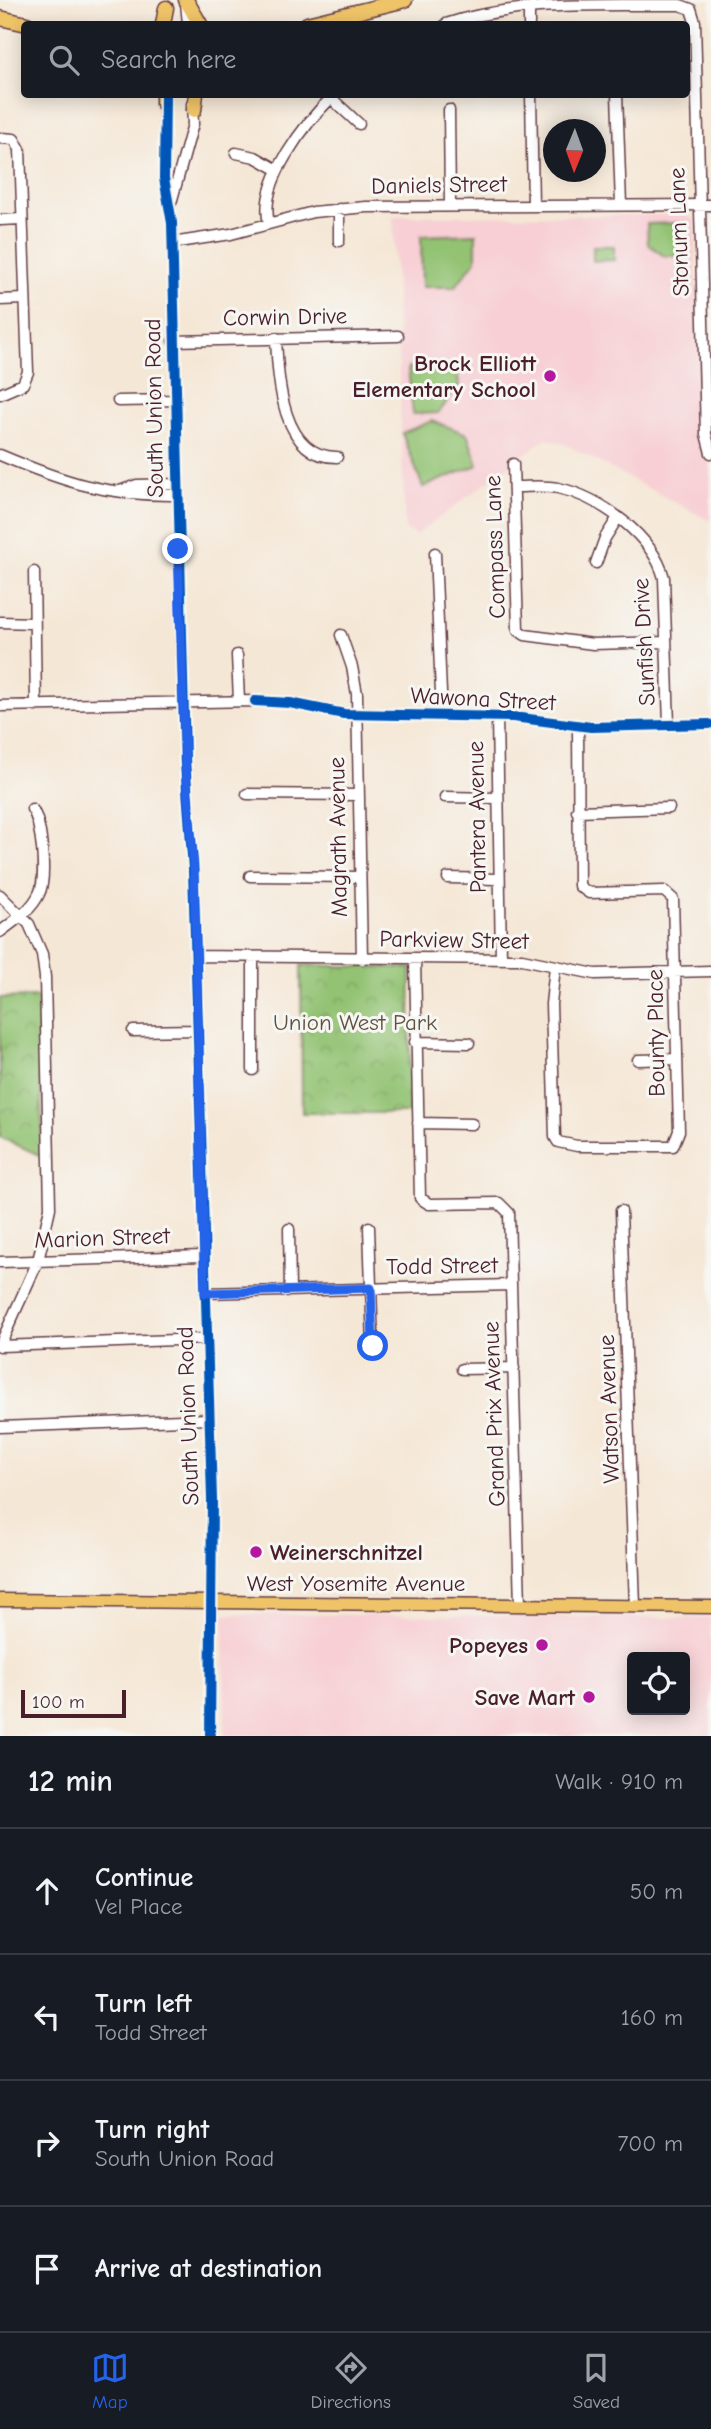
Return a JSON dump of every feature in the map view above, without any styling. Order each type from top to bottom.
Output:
[{"type":"highway","points":[[186,0],[198,21]]},
{"type":"highway","points":[[319,21],[405,0]]},
{"type":"highway","points":[[0,18],[21,23]]},
{"type":"highway","points":[[194,110],[196,98]]},
{"type":"main road","name":"West Yosemite Avenue","points":[[0,1600],[711,1607]]},
{"type":"street","points":[[186,0],[188,21]]},
{"type":"street","name":"Stonum Lane","points":[[529,8],[680,5],[691,9],[695,22],[705,205],[708,340],[706,434],[711,453]]},
{"type":"street","points":[[458,21],[502,10],[529,8],[529,21]]},
{"type":"street","name":"South Union Road","points":[[164,98],[164,178],[171,203],[176,489],[198,1030],[212,1603],[211,1736]]},
{"type":"street","name":"South Union Road","points":[[171,203],[180,179],[194,110],[191,98]]},
{"type":"street","points":[[269,223],[266,200],[278,170],[332,98]]},
{"type":"street","points":[[335,98],[359,124]]},
{"type":"street","points":[[531,98],[533,206]]},
{"type":"street","points":[[617,98],[621,205]]},
{"type":"street","points":[[449,110],[450,205]]},
{"type":"street","points":[[0,394],[26,381],[20,149],[14,139],[1,138]]},
{"type":"street","points":[[236,153],[255,157],[278,170]]},
{"type":"street","name":"Daniels Street","points":[[172,243],[209,239],[339,209],[450,205],[705,205]]},
{"type":"street","points":[[339,209],[339,241]]},
{"type":"street","points":[[0,220],[22,219]]},
{"type":"street","points":[[0,300],[24,299]]},
{"type":"street","name":"Corwin Drive","points":[[173,341],[398,336]]},
{"type":"street","points":[[276,338],[280,391],[290,422],[300,439],[319,455],[337,457]]},
{"type":"street","points":[[118,401],[174,400]]},
{"type":"street","points":[[0,455],[68,483],[118,492],[137,485],[176,489]]},
{"type":"street","name":"Compass Lane","points":[[513,464],[518,630],[525,635],[593,644],[665,642]]},
{"type":"street","name":"Sunfish Drive","points":[[514,487],[544,486],[567,490],[591,501],[649,544],[660,564],[665,596],[669,725]]},
{"type":"street","points":[[596,563],[605,538],[617,519]]},
{"type":"street","points":[[435,553],[442,716]]},
{"type":"street","points":[[34,572],[36,706]]},
{"type":"street","points":[[0,622],[34,623]]},
{"type":"street","name":"Magrath Avenue","points":[[341,635],[352,667],[358,715],[362,959]]},
{"type":"street","points":[[237,655],[239,701]]},
{"type":"street","name":"Wawona Street","points":[[0,706],[239,701],[290,703],[358,715],[497,716],[578,726],[711,724]]},
{"type":"street","name":"Pantera Avenue","points":[[497,716],[501,960]]},
{"type":"street","points":[[578,726],[577,811],[669,808]]},
{"type":"street","points":[[247,794],[358,795]]},
{"type":"street","points":[[444,797],[497,798]]},
{"type":"street","points":[[0,932],[22,915],[42,887],[41,826],[32,809]]},
{"type":"street","name":"Bounty Place","points":[[555,967],[551,1004],[555,1137],[558,1142],[577,1146],[673,1146],[679,1138],[673,899],[664,891],[589,893],[579,886],[577,811]]},
{"type":"street","points":[[250,876],[360,877]]},
{"type":"street","points":[[448,878],[498,879]]},
{"type":"street","points":[[0,895],[22,915],[35,936],[45,977],[51,1195],[38,1261],[0,1345],[206,1339]]},
{"type":"street","name":"Parkview Street","points":[[195,956],[522,959],[595,974],[711,971]]},
{"type":"street","points":[[253,958],[253,1070]]},
{"type":"street","points":[[415,960],[418,1123],[472,1124]]},
{"type":"street","points":[[132,1031],[198,1030]]},
{"type":"street","points":[[415,1042],[469,1043]]},
{"type":"street","points":[[638,1060],[677,1059]]},
{"type":"street","name":"Grand Prix Avenue","points":[[418,1123],[421,1198],[435,1204],[499,1203],[507,1208],[512,1285],[520,1605]]},
{"type":"street","name":"Watson Avenue","points":[[621,1210],[635,1605]]},
{"type":"street","points":[[369,1227],[373,1346]]},
{"type":"street","points":[[289,1228],[290,1291]]},
{"type":"street","name":"Marion Street","points":[[0,1262],[204,1256]]},
{"type":"street","name":"Todd Street","points":[[205,1293],[512,1285]]},
{"type":"street","points":[[462,1368],[514,1368]]},
{"type":"street","points":[[0,1427],[208,1419]]},
{"type":"shaded area","name":"Brock Elliott Elementary School","points":[[687,215],[695,221],[701,438],[711,466],[710,521],[567,445],[546,438],[416,535],[405,530],[393,216]]},
{"type":"shaded area","points":[[224,1614],[711,1618],[711,1736],[225,1736]]},
{"type":"green space","points":[[686,223],[686,256],[664,256],[648,244],[647,224]]},
{"type":"green space","points":[[476,234],[476,260],[455,287],[422,287],[421,236]]},
{"type":"green space","points":[[593,246],[614,246],[614,260],[593,261]]},
{"type":"green space","points":[[457,366],[459,387],[438,413],[413,414],[408,368]]},
{"type":"green space","points":[[432,421],[467,434],[478,465],[423,487],[402,433]]},
{"type":"green space","name":"Union West Park","points":[[301,965],[411,968],[409,1113],[302,1113]]},
{"type":"green space","points":[[38,997],[43,1157],[0,1137],[0,998]]},
{"type":"cycle path","points":[[165,98],[164,178],[172,223],[185,762],[193,869],[212,1499],[210,1736]]},
{"type":"cycle path","points":[[255,701],[290,703],[344,714],[513,717],[591,727],[709,724]]},
{"type":"place","name":"Brock Elliott Elementary School","points":[[550,376]]},
{"type":"place","name":"Weinerschnitzel","points":[[256,1552]]},
{"type":"place","name":"Popeyes","points":[[542,1645]]},
{"type":"place","name":"Save Mart","points":[[589,1697]]},
{"type":"route","points":[[178,549],[185,772],[194,870],[205,1293],[371,1288],[373,1346]]}]
